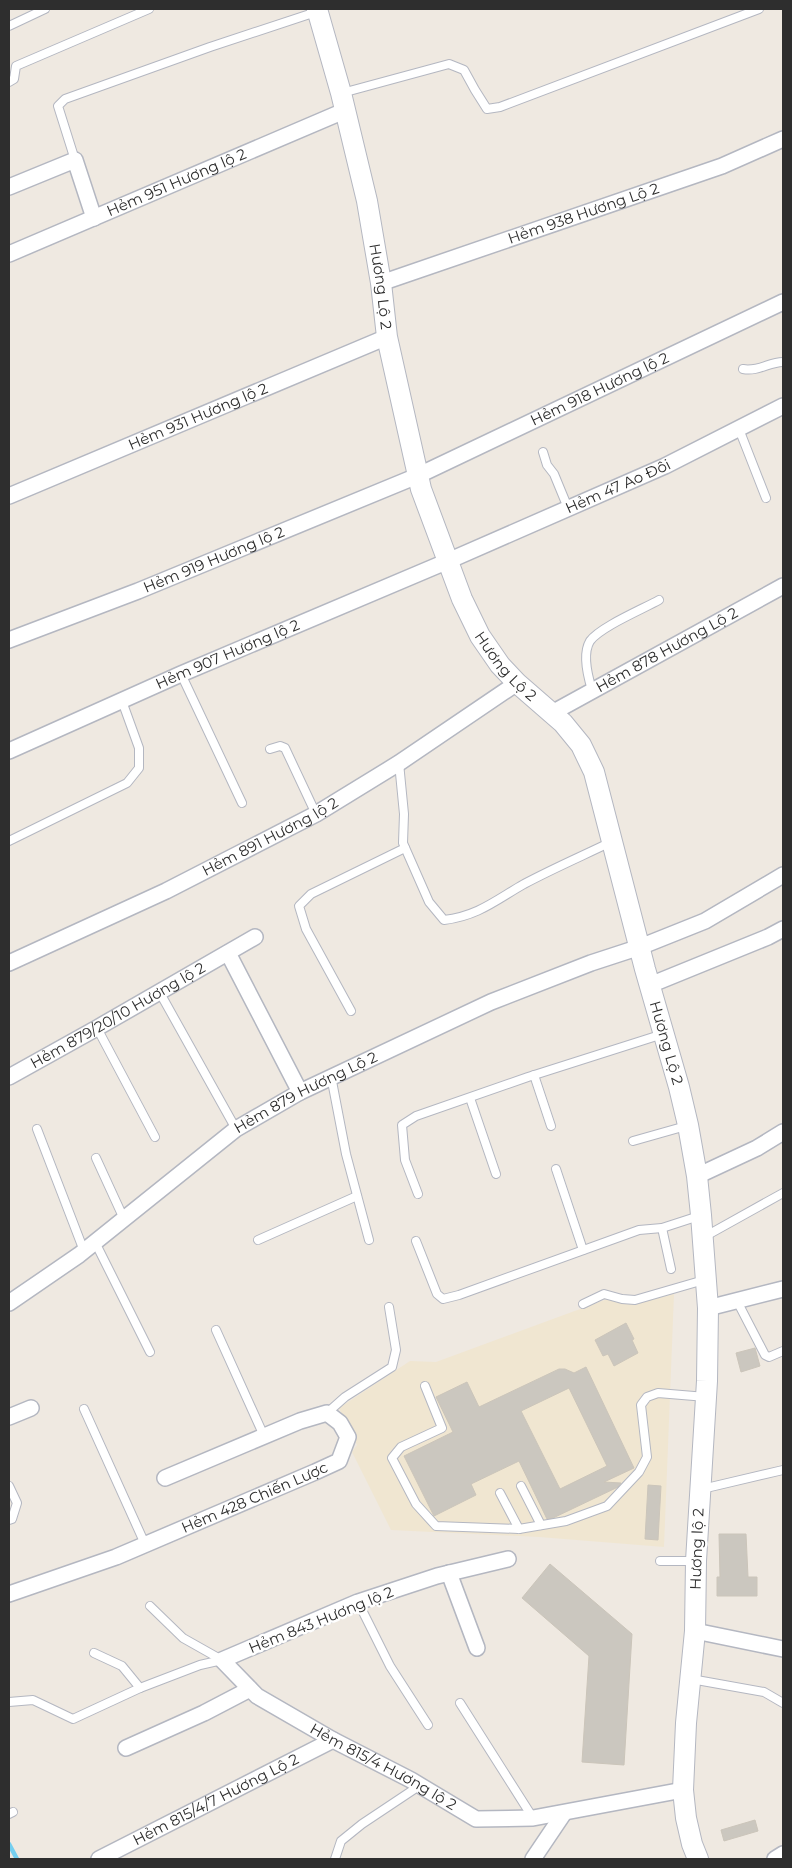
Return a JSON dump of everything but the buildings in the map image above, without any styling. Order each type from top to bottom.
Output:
[{"type":"main road","name":"Hương Lộ 2","points":[[318,10],[367,201],[381,283],[387,337],[417,476],[462,599],[480,636],[500,665],[517,683],[563,723],[581,744],[594,772],[688,1125],[697,1176],[708,1308]]},
{"type":"main road","name":"Hương lộ 2","points":[[683,1790],[686,1723],[695,1631],[696,1561],[706,1397],[708,1308]]},
{"type":"main road","points":[[683,1790],[686,1818],[692,1844],[698,1859]]},
{"type":"street","name":"Hẻm 951 Hương lộ 2","points":[[9,254],[94,218],[342,102]]},
{"type":"street","name":"Hẻm 938 Hương Lộ 2","points":[[381,283],[722,166],[783,139]]},
{"type":"street","points":[[9,187],[75,160],[94,218]]},
{"type":"street","name":"Hẻm 918 Hương lộ 2","points":[[417,476],[783,302]]},
{"type":"street","name":"Hẻm 931 Hương lộ 2","points":[[9,496],[387,337]]},
{"type":"street","name":"Hẻm 47 Ao Đôi","points":[[448,561],[665,466],[783,406]]},
{"type":"street","name":"Hẻm 919 Hương lộ 2","points":[[9,640],[138,591],[417,476]]},
{"type":"street","name":"Hẻm 907 Hương lộ 2","points":[[9,751],[181,674],[448,561]]},
{"type":"street","name":"Hẻm 878 Hương Lộ 2","points":[[552,713],[783,586]]},
{"type":"street","name":"Hẻm 891 Hương lộ 2","points":[[9,963],[166,891],[316,814],[399,764],[517,683]]},
{"type":"street","name":"Hẻm 879 Hương Lộ 2","points":[[9,1303],[90,1247],[236,1129],[300,1092],[491,1002],[705,921],[783,875]]},
{"type":"street","points":[[650,985],[768,938],[783,928]]},
{"type":"street","name":"Hẻm 879/20/10 Hương lộ 2","points":[[9,1077],[160,993],[255,937]]},
{"type":"street","points":[[228,953],[300,1092]]},
{"type":"street","points":[[697,1176],[757,1148],[783,1132]]},
{"type":"street","points":[[708,1308],[783,1288]]},
{"type":"street","points":[[9,1417],[31,1408]]},
{"type":"street","points":[[165,1478],[300,1421],[327,1413]]},
{"type":"street","name":"Hẻm 428 Chiến Lược","points":[[9,1594],[116,1557],[339,1460],[348,1437],[340,1423],[327,1413]]},
{"type":"street","name":"Hẻm 843 Hương lộ 2","points":[[222,1660],[358,1602],[449,1573],[508,1559]]},
{"type":"street","points":[[449,1573],[477,1648]]},
{"type":"street","points":[[695,1631],[783,1649]]},
{"type":"street","name":"Hẻm 815/4 Hương lộ 2","points":[[222,1660],[257,1696],[332,1740],[419,1786],[476,1819],[533,1818],[683,1790]]},
{"type":"street","points":[[126,1748],[204,1713],[250,1689]]},
{"type":"street","name":"Hẻm 815/4/7 Hương Lộ 2","points":[[100,1859],[332,1740]]},
{"type":"street","points":[[533,1859],[564,1813]]},
{"type":"street","points":[[544,1845],[551,1859]]},
{"type":"street","points":[[775,1859],[783,1854]]},
{"type":"lane","points":[[9,26],[45,9]]},
{"type":"lane","points":[[9,82],[14,79],[16,66],[148,9]]},
{"type":"lane","points":[[342,102],[449,64],[464,70],[474,90],[487,109],[500,107],[758,9]]},
{"type":"lane","points":[[75,160],[58,106],[65,99],[210,46],[318,10]]},
{"type":"lane","points":[[743,369],[752,371],[783,362]]},
{"type":"lane","points":[[739,428],[766,498]]},
{"type":"lane","points":[[543,452],[547,466],[554,474],[568,508]]},
{"type":"lane","points":[[592,690],[587,672],[589,643],[598,633],[660,600]]},
{"type":"lane","points":[[181,674],[242,803]]},
{"type":"lane","points":[[9,841],[127,783],[139,768],[139,748],[122,701]]},
{"type":"lane","points":[[270,748],[280,746],[285,748],[316,814]]},
{"type":"lane","points":[[399,764],[404,814],[403,843],[429,902],[444,920],[462,918],[493,904],[524,884],[612,842]]},
{"type":"lane","points":[[351,1011],[306,929],[300,906],[311,894],[405,848]]},
{"type":"lane","points":[[160,993],[236,1129]]},
{"type":"lane","points":[[98,1028],[155,1137]]},
{"type":"lane","points":[[418,1194],[405,1160],[402,1125],[416,1116],[664,1033]]},
{"type":"lane","points":[[534,1075],[550,1126]]},
{"type":"lane","points":[[331,1076],[346,1154],[369,1240]]},
{"type":"lane","points":[[470,1098],[496,1174]]},
{"type":"lane","points":[[633,1141],[688,1125]]},
{"type":"lane","points":[[37,1129],[90,1247],[150,1352]]},
{"type":"lane","points":[[96,1158],[124,1219]]},
{"type":"lane","points":[[556,1169],[583,1250]]},
{"type":"lane","points":[[702,1238],[783,1193]]},
{"type":"lane","points":[[258,1240],[357,1196]]},
{"type":"lane","points":[[416,1241],[437,1294],[443,1299],[459,1295],[639,1230],[662,1228],[701,1216]]},
{"type":"lane","points":[[662,1228],[671,1269]]},
{"type":"lane","points":[[583,1304],[604,1294],[635,1300],[706,1279]]},
{"type":"lane","points":[[737,1301],[765,1354],[769,1357],[783,1351]]},
{"type":"lane","points":[[327,1413],[345,1397],[392,1367],[396,1350],[388,1307]]},
{"type":"lane","points":[[216,1330],[264,1436]]},
{"type":"lane","points":[[425,1386],[442,1428],[401,1447],[392,1458],[416,1504],[436,1526],[518,1530],[566,1521],[607,1506],[639,1472],[647,1457],[641,1405],[648,1397],[658,1393],[706,1397]]},
{"type":"lane","points":[[84,1409],[145,1544]]},
{"type":"lane","points":[[700,1489],[783,1470]]},
{"type":"lane","points":[[9,1486],[17,1503],[12,1519],[9,1520]]},
{"type":"lane","points":[[521,1486],[541,1525]]},
{"type":"lane","points":[[500,1493],[518,1530]]},
{"type":"lane","points":[[660,1561],[696,1561]]},
{"type":"lane","points":[[358,1602],[390,1666],[428,1725]]},
{"type":"lane","points":[[150,1606],[183,1638],[222,1660]]},
{"type":"lane","points":[[94,1653],[122,1666],[140,1688]]},
{"type":"lane","points":[[9,1702],[33,1700],[73,1719],[140,1688],[200,1665],[222,1660]]},
{"type":"lane","points":[[691,1679],[764,1692],[783,1703]]},
{"type":"lane","points":[[460,1703],[533,1818]]},
{"type":"lane","points":[[335,1859],[341,1841],[362,1824],[419,1786]]},
{"type":"shaded area","points":[[674,1294],[664,1547],[539,1537],[391,1530],[352,1452],[357,1445],[339,1408],[410,1361],[436,1362],[610,1298],[630,1304]]},
{"type":"waterway","points":[[9,1844],[17,1859]]}]
